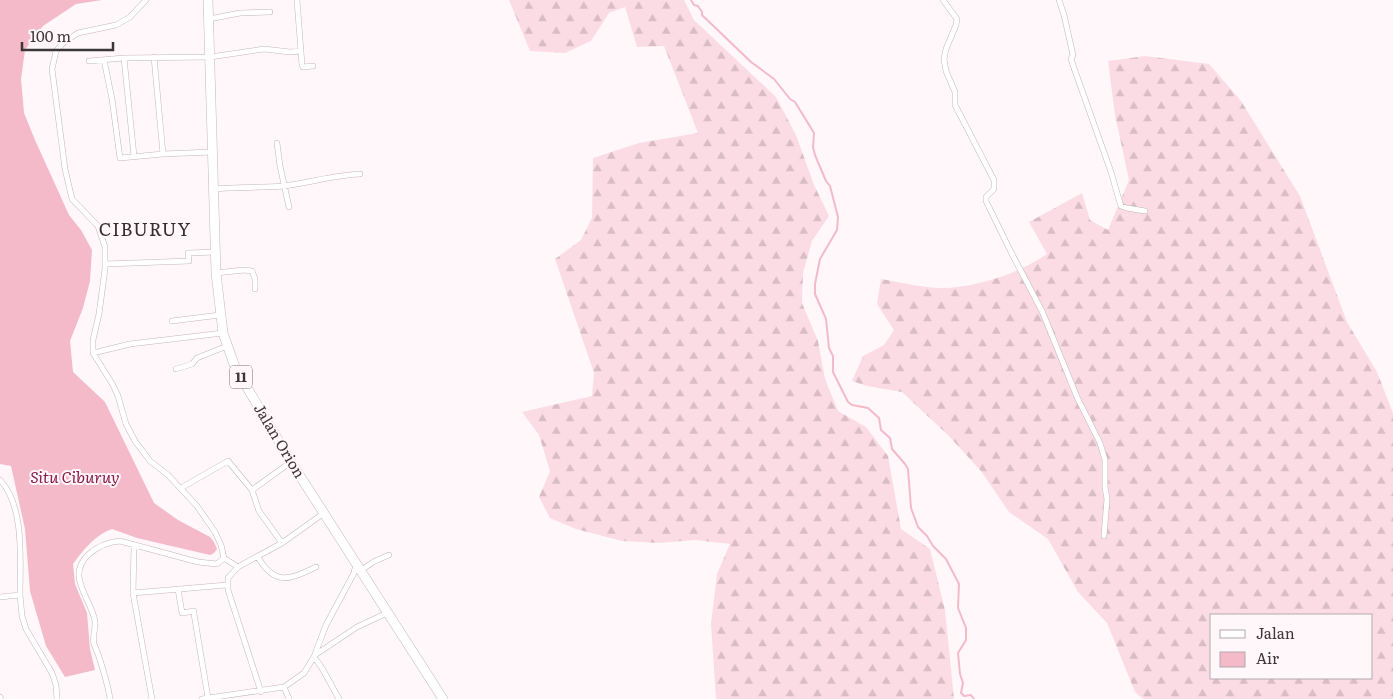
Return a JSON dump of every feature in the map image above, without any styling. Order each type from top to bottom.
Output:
[{"type":"highway","name":"Jalan Orion","points":[[208,0],[216,273],[220,315],[227,346],[235,367],[291,462],[443,699]]},
{"type":"street","points":[[146,0],[130,17],[116,25],[78,33],[63,43],[56,51],[52,69],[65,169],[72,199],[98,226],[105,247],[105,264],[99,314],[93,340],[93,353],[115,390],[126,424],[135,441],[150,461],[168,475],[197,506],[215,532],[224,558],[238,567]]},
{"type":"street","points":[[297,0],[302,65],[306,67],[313,66]]},
{"type":"street","points":[[943,0],[957,19],[945,54],[946,71],[955,92],[955,104],[994,180],[994,189],[986,197],[986,200],[1042,311],[1077,397],[1100,443],[1105,460],[1107,499],[1104,536]]},
{"type":"street","points":[[1058,0],[1066,21],[1073,55],[1071,59],[1121,206],[1145,211]]},
{"type":"street","points":[[209,18],[240,13],[270,12]]},
{"type":"street","points":[[89,61],[154,57],[210,57],[264,49],[290,52],[301,51]]},
{"type":"street","points":[[154,57],[163,154]]},
{"type":"street","points":[[124,58],[134,156]]},
{"type":"street","points":[[104,60],[112,99],[119,157],[212,152]]},
{"type":"street","points":[[277,143],[289,206]]},
{"type":"street","points":[[214,189],[239,186],[284,186],[342,175],[360,174]]},
{"type":"street","points":[[105,264],[189,262],[188,252],[216,252]]},
{"type":"street","points":[[216,273],[252,271],[255,279],[255,289]]},
{"type":"street","points":[[172,321],[220,315]]},
{"type":"street","points":[[93,353],[130,344],[223,333]]},
{"type":"street","points":[[176,369],[192,364],[198,358],[227,346]]},
{"type":"street","points":[[180,488],[228,461],[252,490],[259,511],[282,543]]},
{"type":"street","points":[[252,490],[291,462]]},
{"type":"street","points":[[0,480],[8,491],[16,510],[22,616],[26,629],[52,673],[56,685],[57,699]]},
{"type":"street","points":[[261,692],[232,604],[227,585],[228,578],[238,567],[282,543],[324,514]]},
{"type":"street","points":[[110,699],[109,690],[94,644],[95,620],[82,590],[79,571],[83,560],[98,547],[110,542],[120,541],[198,562],[217,564],[224,558]]},
{"type":"street","points":[[134,546],[133,593],[152,699]]},
{"type":"street","points":[[202,699],[261,692],[284,687],[304,673],[314,656],[326,625],[358,567],[389,555]]},
{"type":"street","points":[[258,557],[262,564],[272,573],[284,579],[299,576],[316,566]]},
{"type":"street","points":[[133,593],[227,585]]},
{"type":"street","points":[[178,589],[182,613],[194,611],[208,698]]},
{"type":"street","points":[[0,597],[20,595]]},
{"type":"street","points":[[314,656],[357,627],[387,613]]},
{"type":"street","points":[[314,656],[339,699]]},
{"type":"street","points":[[284,687],[289,699]]},
{"type":"street","points":[[254,693],[255,699]]},
{"type":"green space","points":[[509,0],[684,0],[694,20],[776,97],[796,135],[814,185],[829,216],[812,241],[803,273],[802,303],[818,341],[825,379],[838,411],[866,427],[888,456],[901,529],[930,549],[945,610],[954,699],[716,699],[711,624],[717,574],[730,544],[695,540],[659,543],[622,541],[576,529],[550,518],[539,497],[550,471],[539,435],[522,412],[592,396],[594,373],[555,259],[581,240],[592,218],[593,158],[639,143],[698,133],[664,46],[637,47],[625,7],[609,13],[591,41],[565,53],[530,51]]},
{"type":"green space","points":[[1145,56],[1209,64],[1241,101],[1300,196],[1347,322],[1377,372],[1393,413],[1393,699],[1143,699],[1135,692],[1107,623],[1078,592],[1048,539],[1009,512],[981,471],[949,436],[902,392],[867,386],[852,381],[863,356],[884,345],[894,330],[877,304],[881,279],[942,288],[982,282],[1010,273],[1047,254],[1029,222],[1082,193],[1090,220],[1108,230],[1129,180],[1115,115],[1108,61]]},
{"type":"water","name":"Situ Ciburuy","points":[[0,0],[102,0],[76,4],[43,26],[25,50],[21,79],[24,113],[35,140],[69,215],[81,230],[92,250],[90,281],[83,308],[70,341],[73,372],[105,402],[154,503],[178,520],[210,537],[217,549],[210,555],[137,538],[112,529],[95,539],[73,564],[75,584],[87,613],[90,649],[95,670],[65,677],[46,646],[30,591],[25,529],[11,466],[0,464]]},
{"type":"waterway","points":[[691,0],[694,5],[698,6],[702,15],[751,62],[774,79],[790,99],[795,102],[814,133],[813,147],[815,155],[830,186],[838,217],[837,230],[820,259],[815,284],[815,294],[826,319],[829,348],[833,356],[833,372],[848,402],[852,405],[868,408],[879,418],[881,430],[890,438],[892,449],[908,469],[911,508],[918,527],[946,559],[959,584],[958,608],[966,628],[966,640],[958,653],[963,683],[961,693],[964,696],[971,695],[974,699]]},
{"type":"district","name":"CIBURUY","points":[[145,230]]}]
